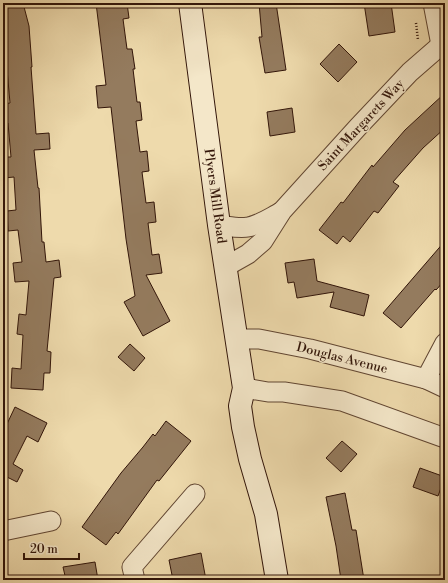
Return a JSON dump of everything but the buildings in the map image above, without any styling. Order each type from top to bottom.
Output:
[{"type":"street","name":"Plyers Mill Road","points":[[190,3],[225,267],[244,388],[255,406],[263,457],[266,514],[276,580]]},
{"type":"street","points":[[433,3],[443,44]]},
{"type":"street","name":"Saint Margarets Way","points":[[225,267],[248,254],[263,241],[282,211],[358,126],[410,72],[443,44]]},
{"type":"street","name":"Saint Margarets Way","points":[[219,224],[232,227],[248,227],[259,224],[282,211]]},
{"type":"street","name":"Douglas Avenue","points":[[237,339],[259,340],[310,349],[426,379],[445,388]]},
{"type":"street","points":[[426,379],[445,343]]},
{"type":"street","points":[[244,388],[268,392],[284,392],[342,401],[445,438]]},
{"type":"street","points":[[135,580],[132,567],[195,494]]},
{"type":"street","points":[[3,531],[51,521]]}]
